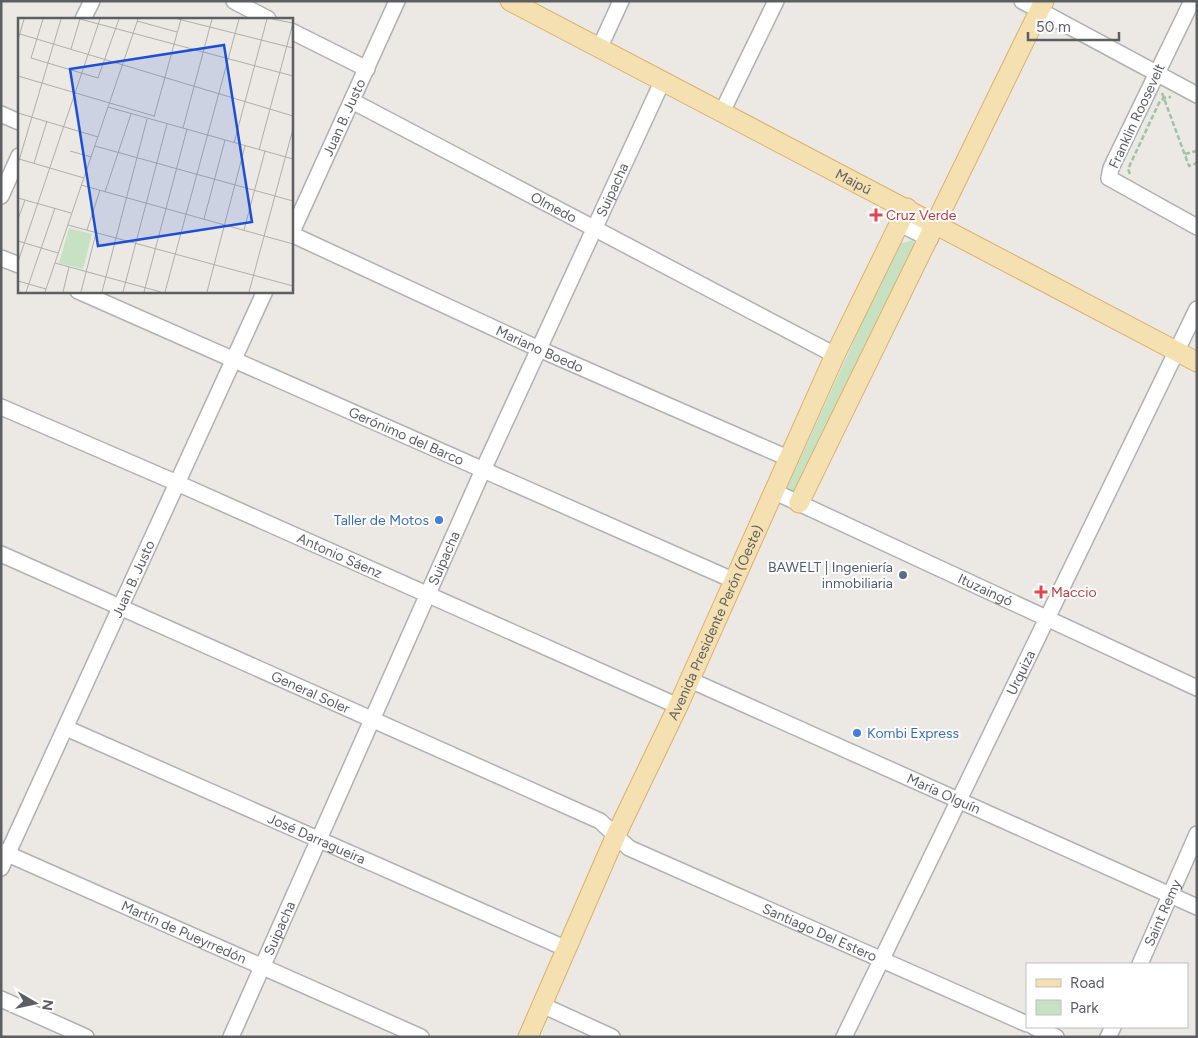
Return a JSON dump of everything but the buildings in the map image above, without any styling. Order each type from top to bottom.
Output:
[{"type":"main road","name":"Maipú","points":[[510,1],[722,112],[903,216],[1197,362]]},
{"type":"main road","points":[[799,503],[1042,6]]},
{"type":"main road","name":"Avenida Presidente Perón (Oeste)","points":[[528,1037],[616,835],[690,680],[835,355],[903,216]]},
{"type":"street","points":[[234,1],[266,18]]},
{"type":"street","name":"Juan B. Justo","points":[[292,232],[397,1]]},
{"type":"street","points":[[599,49],[621,1]]},
{"type":"street","points":[[722,112],[776,1]]},
{"type":"street","points":[[1022,1],[1042,6],[1156,75],[1197,96]]},
{"type":"street","name":"Franklin Roosevelt","points":[[1192,1],[1111,168],[1109,178],[1197,227]]},
{"type":"street","points":[[83,18],[89,2]]},
{"type":"street","points":[[292,31],[366,69]]},
{"type":"street","name":"Suipacha","points":[[231,1037],[483,470],[662,82]]},
{"type":"street","name":"Olmedo","points":[[352,100],[835,355]]},
{"type":"street","points":[[1,114],[18,122]]},
{"type":"street","points":[[1,196],[18,158]]},
{"type":"street","name":"Mariano Boedo","points":[[292,234],[539,349],[790,459]]},
{"type":"street","points":[[1,258],[18,265]]},
{"type":"street","name":"Gerónimo del Barco","points":[[80,292],[735,581]]},
{"type":"street","name":"Juan B. Justo","points":[[1,868],[4,852],[66,728],[265,292]]},
{"type":"street","name":"Urquiza","points":[[844,1037],[1045,617],[1197,309]]},
{"type":"street","name":"Antonio Sáenz","points":[[1,407],[177,483],[678,706]]},
{"type":"street","name":"Ituzaingó","points":[[775,492],[1197,688]]},
{"type":"street","name":"General Soler","points":[[1,554],[600,821],[616,835]]},
{"type":"street","name":"María Olguín","points":[[690,680],[1197,907]]},
{"type":"street","name":"José Darragueira","points":[[66,728],[567,949]]},
{"type":"street","name":"Saint Remy","points":[[1140,963],[1197,834]]},
{"type":"street","name":"Santiago Del Estero","points":[[616,835],[629,848],[882,958],[1026,1024]]},
{"type":"street","name":"Martín de Pueyrredón","points":[[4,852],[421,1037]]},
{"type":"street","points":[[1,999],[86,1037]]},
{"type":"street","points":[[542,1005],[612,1037]]},
{"type":"street","points":[[1036,1028],[1056,1037]]},
{"type":"path","points":[[1156,75],[1189,166],[1196,163],[1197,168]]},
{"type":"path","points":[[1131,180],[1128,169],[1159,103],[1164,98],[1170,97],[1179,101]]},
{"type":"path","points":[[1185,154],[1196,151],[1197,154]]},
{"type":"green space","points":[[913,240],[917,253],[797,493],[787,488],[898,244]]},
{"type":"place","name":"Cruz Verde","points":[[876,215]]},
{"type":"place","name":"Taller de Motos","points":[[439,520]]},
{"type":"place","name":"BAWELT | Ingeniería inmobiliaria","points":[[903,575]]},
{"type":"place","name":"Maccio","points":[[1041,592]]},
{"type":"place","name":"Kombi Express","points":[[857,733]]}]
